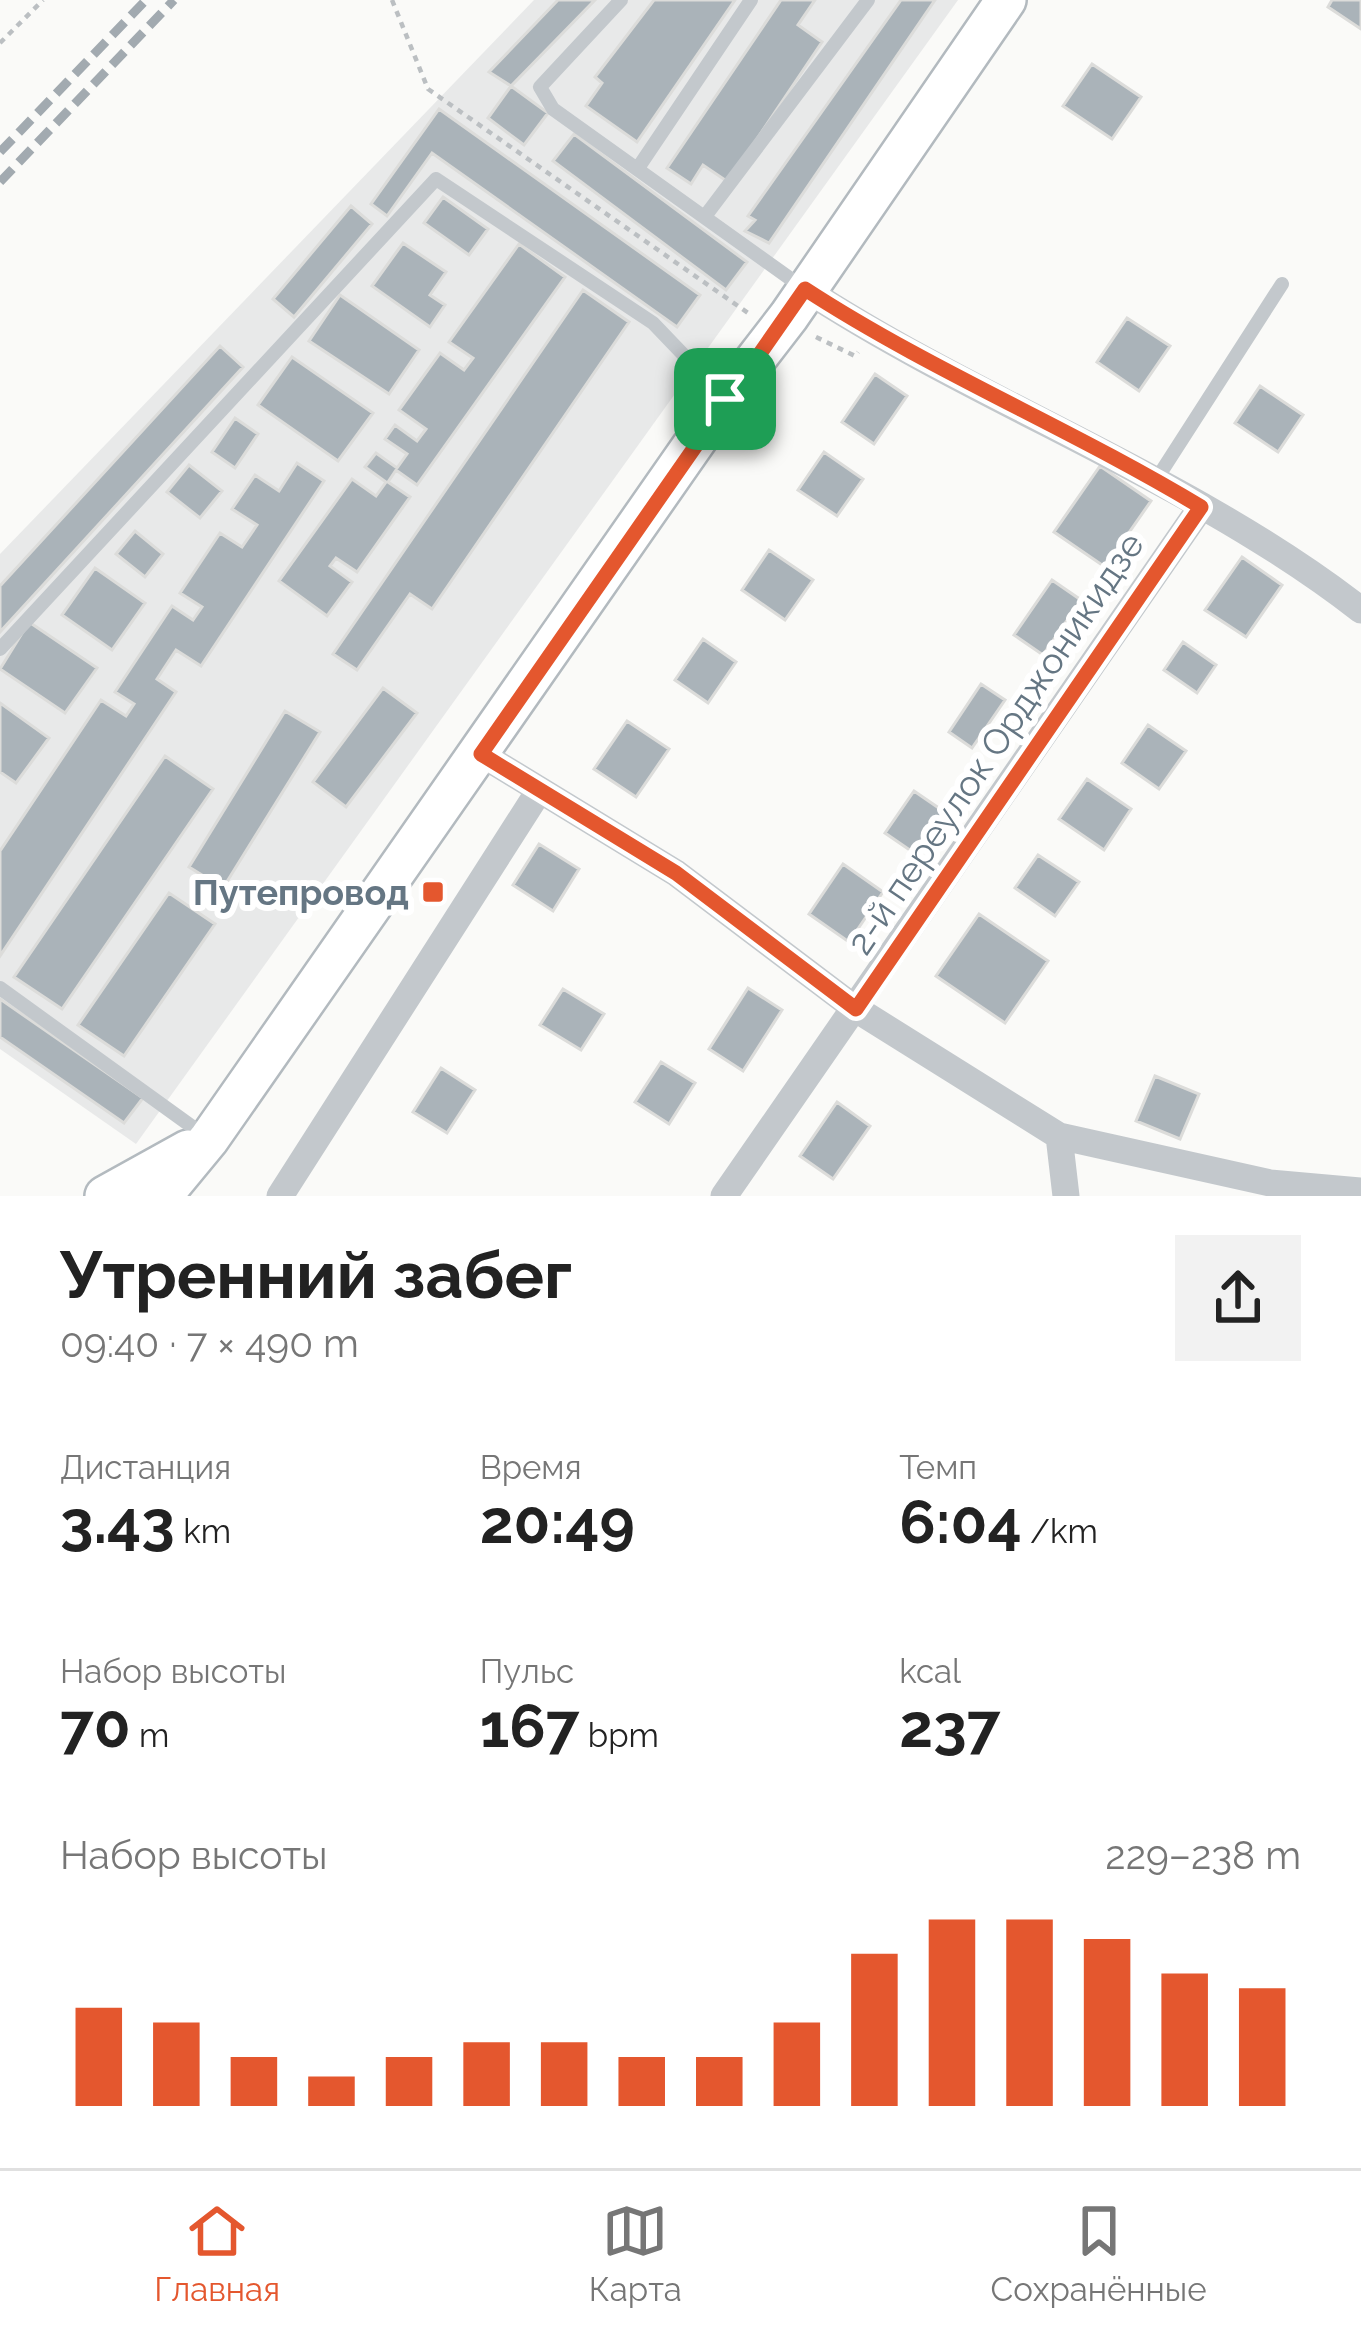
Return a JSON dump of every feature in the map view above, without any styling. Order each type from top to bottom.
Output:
[{"type":"street","points":[[162,1196],[209,1139],[481,754],[1006,0]]},
{"type":"street","points":[[805,289],[871,332],[1156,480],[1361,610]]},
{"type":"street","name":"2-й переулок Орджоникидзе","points":[[724,1196],[1201,507]]},
{"type":"street","points":[[481,754],[676,873],[856,1009],[1059,1136],[1270,1184],[1361,1191]]},
{"type":"street","points":[[280,1196],[538,791]]},
{"type":"street","points":[[1059,1136],[1066,1196]]},
{"type":"street","points":[[104,1196],[209,1139]]},
{"type":"lane","points":[[621,0],[540,87],[553,110],[805,289]]},
{"type":"lane","points":[[638,167],[751,0]]},
{"type":"lane","points":[[706,215],[868,0]]},
{"type":"lane","points":[[0,649],[436,179],[653,323],[725,399]]},
{"type":"lane","points":[[1156,480],[1282,284]]},
{"type":"lane","points":[[0,988],[209,1139]]},
{"type":"path","points":[[0,43],[43,0]]},
{"type":"path","points":[[392,0],[428,89],[751,315]]},
{"type":"shaded area","points":[[534,0],[958,0],[136,1144],[0,1049],[0,554]]},
{"type":"building","points":[[558,0],[595,0],[511,86],[489,72]]},
{"type":"building","points":[[654,0],[735,0],[637,142],[586,106],[602,83],[595,77]]},
{"type":"building","points":[[781,0],[815,0],[798,25],[822,42],[728,182],[703,165],[691,184],[667,168]]},
{"type":"building","points":[[901,0],[935,0],[769,243],[745,231],[755,220],[748,216]]},
{"type":"building","points":[[1332,0],[1361,0],[1361,29],[1328,7]]},
{"type":"building","points":[[1092,64],[1141,97],[1112,139],[1063,106]]},
{"type":"building","points":[[511,86],[548,113],[524,145],[488,118]]},
{"type":"building","points":[[439,109],[700,295],[677,327],[432,153],[387,216],[371,204]]},
{"type":"building","points":[[574,134],[747,262],[726,290],[553,161]]},
{"type":"building","points":[[443,197],[488,229],[469,255],[424,223]]},
{"type":"building","points":[[351,206],[372,224],[294,317],[273,299]]},
{"type":"building","points":[[403,243],[446,272],[430,295],[445,305],[430,327],[372,286]]},
{"type":"building","points":[[519,244],[565,277],[417,485],[396,470],[388,482],[410,497],[357,572],[336,558],[330,566],[352,582],[327,616],[279,581],[352,479],[376,496],[386,482],[365,467],[376,453],[397,468],[407,454],[385,439],[395,425],[417,441],[426,429],[399,410],[440,353],[464,370],[473,358],[449,342]]},
{"type":"building","points":[[583,290],[629,322],[432,609],[410,594],[357,670],[333,654]]},
{"type":"building","points":[[340,295],[419,350],[389,394],[309,341]]},
{"type":"building","points":[[1127,318],[1170,346],[1139,391],[1097,362]]},
{"type":"building","points":[[220,346],[243,367],[0,632],[0,586]]},
{"type":"building","points":[[292,357],[373,413],[338,461],[258,405]]},
{"type":"building","points":[[875,374],[907,396],[874,444],[842,422]]},
{"type":"building","points":[[1260,386],[1303,415],[1278,452],[1235,423]]},
{"type":"building","points":[[235,418],[258,434],[235,468],[212,452]]},
{"type":"building","points":[[824,452],[863,479],[837,516],[798,490]]},
{"type":"building","points":[[297,463],[324,481],[201,666],[176,650],[157,679],[176,692],[0,956],[0,851],[101,700],[126,716],[134,704],[115,692],[172,606],[193,620],[202,607],[180,593],[220,533],[242,547],[257,525],[232,509],[255,475],[279,491]]},
{"type":"building","points":[[189,465],[222,491],[200,518],[167,492]]},
{"type":"building","points":[[1100,466],[1151,501],[1105,567],[1054,532]]},
{"type":"building","points":[[135,531],[163,554],[145,577],[116,554]]},
{"type":"building","points":[[769,550],[813,580],[785,620],[742,590]]},
{"type":"building","points":[[1242,557],[1282,585],[1246,637],[1205,610]]},
{"type":"building","points":[[95,568],[145,603],[112,650],[62,615]]},
{"type":"building","points":[[1052,580],[1081,600],[1043,655],[1014,635]]},
{"type":"building","points":[[29,622],[97,668],[65,713],[0,669]]},
{"type":"building","points":[[703,639],[736,662],[708,703],[675,680]]},
{"type":"building","points":[[1183,642],[1216,665],[1197,693],[1164,670]]},
{"type":"building","points":[[981,684],[1005,700],[972,748],[949,732]]},
{"type":"building","points":[[383,688],[417,713],[346,807],[313,782]]},
{"type":"building","points":[[0,703],[49,738],[16,783],[0,772]]},
{"type":"building","points":[[285,711],[320,732],[223,888],[189,867]]},
{"type":"building","points":[[627,721],[669,749],[636,797],[594,769]]},
{"type":"building","points":[[1148,725],[1186,751],[1159,789],[1122,763]]},
{"type":"building","points":[[165,756],[213,789],[62,1009],[14,977]]},
{"type":"building","points":[[1087,779],[1131,809],[1104,850],[1059,819]]},
{"type":"building","points":[[914,791],[946,813],[917,855],[885,833]]},
{"type":"building","points":[[539,844],[579,869],[553,911],[513,885]]},
{"type":"building","points":[[1038,855],[1079,882],[1055,916],[1015,888]]},
{"type":"building","points":[[843,864],[883,892],[849,942],[809,914]]},
{"type":"building","points":[[169,893],[215,924],[124,1056],[78,1025]]},
{"type":"building","points":[[979,914],[1048,961],[1005,1023],[936,976]]},
{"type":"building","points":[[748,988],[782,1010],[743,1071],[709,1049]]},
{"type":"building","points":[[563,989],[604,1014],[581,1050],[540,1025]]},
{"type":"building","points":[[0,999],[143,1098],[124,1123],[0,1037]]},
{"type":"building","points":[[661,1062],[695,1083],[669,1124],[635,1102]]},
{"type":"building","points":[[441,1068],[475,1090],[447,1133],[413,1112]]},
{"type":"building","points":[[1155,1076],[1199,1094],[1180,1139],[1136,1121]]},
{"type":"building","points":[[837,1102],[870,1126],[833,1179],[800,1156]]},
{"type":"railway","points":[[0,152],[146,0]]},
{"type":"railway","points":[[0,182],[174,0]]},
{"type":"place","name":"Путепровод","points":[[433,892]]},
{"type":"route","points":[[805,289],[871,332],[1131,464],[1201,507],[856,1009],[676,873],[481,754],[725,399],[805,289]]}]
